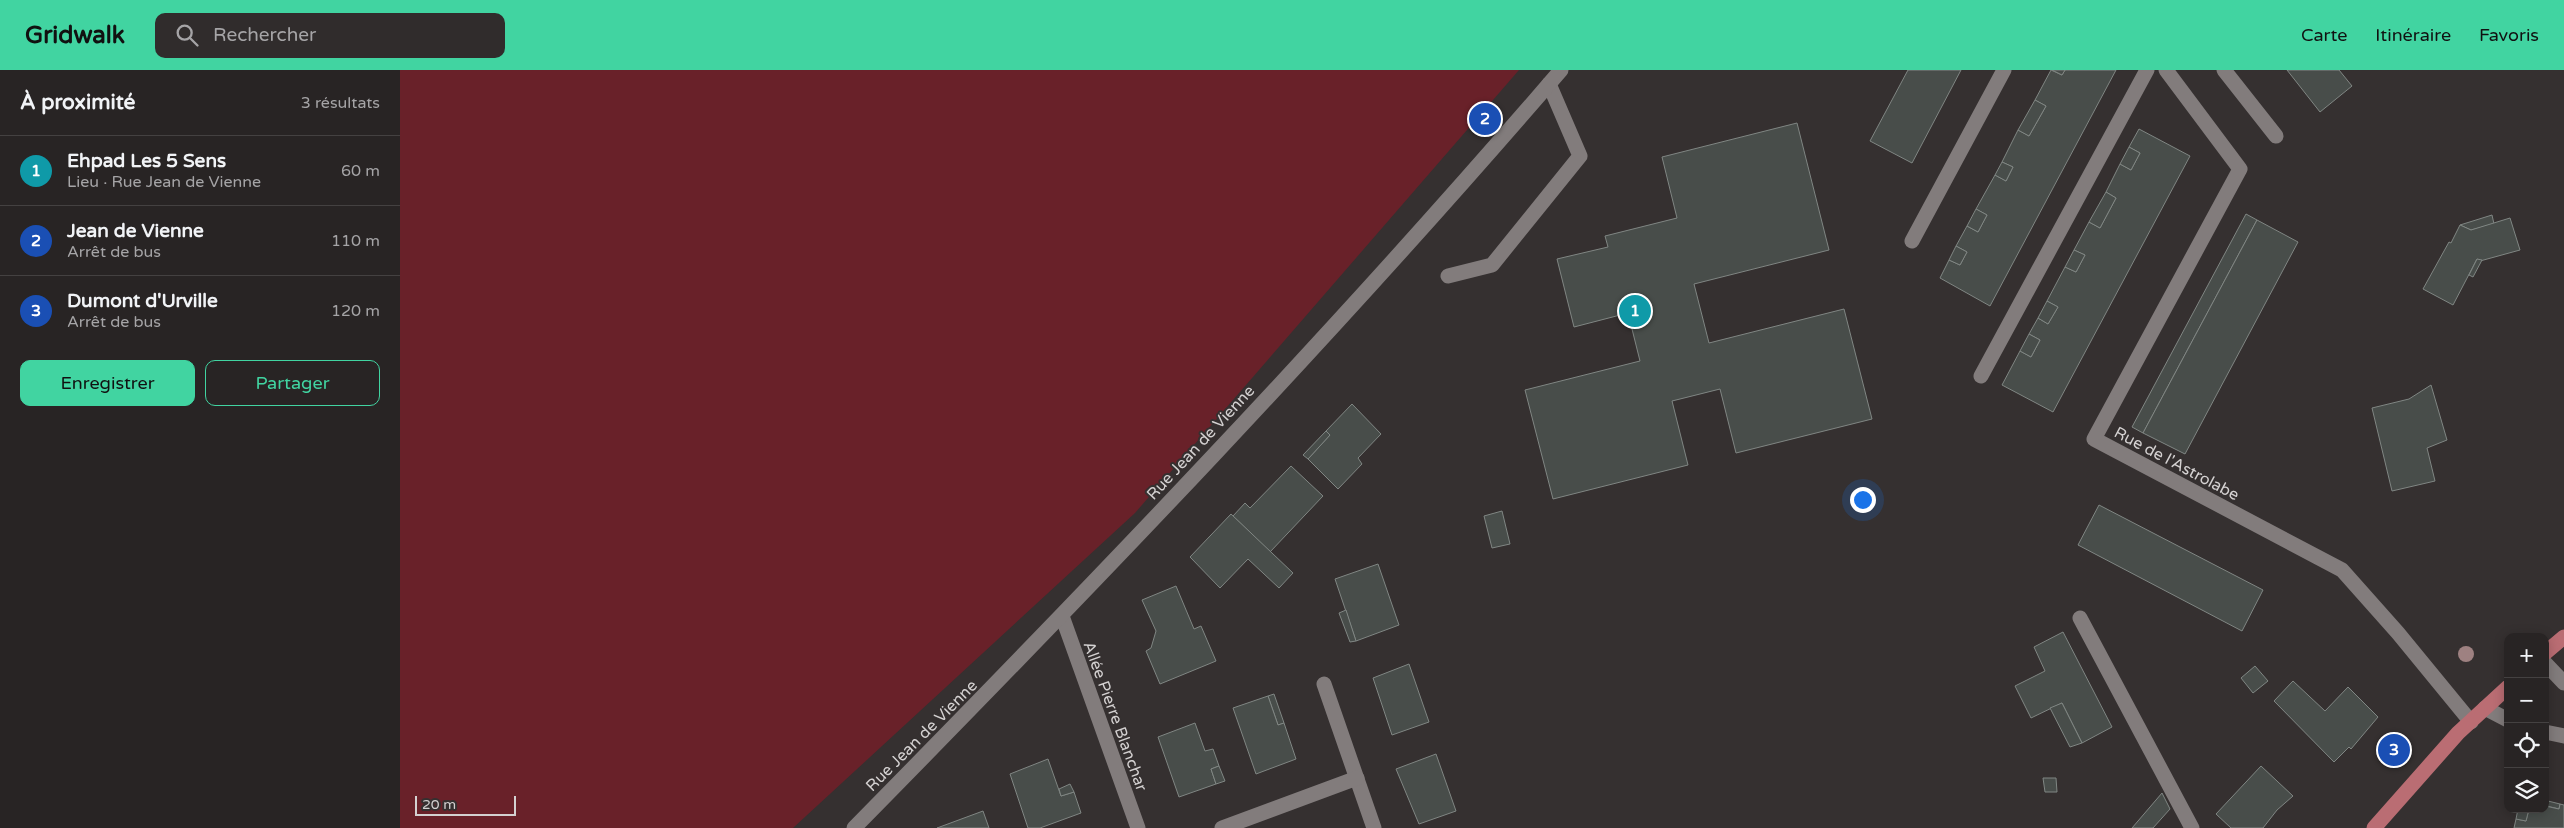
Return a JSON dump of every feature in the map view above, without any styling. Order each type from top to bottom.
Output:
[{"type":"main road","points":[[2549,650],[2564,637]]},
{"type":"main road","points":[[2374,828],[2458,733],[2504,691]]},
{"type":"street","name":"Rue Jean de Vienne","points":[[854,828],[1062,616],[1459,189],[1561,70]]},
{"type":"street","points":[[1912,241],[2004,70]]},
{"type":"street","points":[[1981,376],[2146,70]]},
{"type":"street","name":"Rue de l'Astrolabe","points":[[2166,70],[2240,169],[2094,440],[2342,570],[2471,722]]},
{"type":"street","points":[[2224,70],[2276,136]]},
{"type":"street","points":[[1448,276],[1492,264],[1580,156],[1550,84]]},
{"type":"street","name":"Allée Pierre Blanchar","points":[[1062,616],[1138,828]]},
{"type":"street","points":[[2080,618],[2192,828]]},
{"type":"street","points":[[2549,667],[2564,683]]},
{"type":"street","points":[[1324,684],[1374,828]]},
{"type":"street","points":[[2485,708],[2504,718]]},
{"type":"street","points":[[2549,733],[2564,736]]},
{"type":"street","points":[[1222,828],[1357,778]]},
{"type":"shaded area","points":[[400,70],[1519,70],[1135,513],[793,828],[400,828]]},
{"type":"building","points":[[1908,70],[1961,70],[1912,163],[1870,141]]},
{"type":"building","points":[[2051,70],[2062,75],[2065,70],[2116,70],[1990,306],[1940,278],[1949,260],[1960,265],[1967,252],[1956,246],[1967,226],[1978,232],[1987,215],[1976,209],[1995,175],[2006,181],[2013,167],[2002,162],[2018,130],[2029,136],[2046,106],[2035,100]]},
{"type":"building","points":[[2052,70],[2065,70],[2062,75]]},
{"type":"building","points":[[2287,70],[2339,70],[2352,86],[2320,112]]},
{"type":"building","points":[[2035,100],[2046,106],[2029,136],[2018,130]]},
{"type":"building","points":[[1797,123],[1829,250],[1694,284],[1709,343],[1844,309],[1872,419],[1736,453],[1720,389],[1672,401],[1688,465],[1553,499],[1525,390],[1640,361],[1628,313],[1574,327],[1557,259],[1608,247],[1605,236],[1677,218],[1662,157]]},
{"type":"building","points":[[2139,129],[2190,156],[2053,412],[2002,385],[2020,351],[2031,357],[2040,340],[2029,334],[2038,318],[2048,324],[2058,307],[2047,301],[2065,267],[2076,272],[2085,255],[2074,250],[2089,222],[2100,228],[2116,198],[2106,192],[2120,164],[2131,170],[2140,153],[2129,147]]},
{"type":"building","points":[[2129,147],[2140,153],[2131,170],[2120,164]]},
{"type":"building","points":[[2002,162],[2013,167],[2006,181],[1995,175]]},
{"type":"building","points":[[2106,192],[2116,198],[2100,228],[2089,222]]},
{"type":"building","points":[[1976,209],[1987,215],[1978,232],[1967,226]]},
{"type":"building","points":[[2246,214],[2257,220],[2143,433],[2132,427]]},
{"type":"building","points":[[2492,215],[2494,224],[2471,230],[2460,225]]},
{"type":"building","points":[[2510,218],[2520,250],[2480,261],[2477,259],[2453,305],[2423,289],[2460,225],[2471,230]]},
{"type":"building","points":[[2257,220],[2298,242],[2185,454],[2143,433]]},
{"type":"building","points":[[1956,246],[1967,252],[1960,265],[1949,260]]},
{"type":"building","points":[[2074,250],[2085,255],[2076,272],[2065,267]]},
{"type":"building","points":[[2477,259],[2482,260],[2473,277],[2469,275]]},
{"type":"building","points":[[2047,301],[2058,307],[2048,324],[2038,318]]},
{"type":"building","points":[[2029,334],[2040,340],[2031,357],[2020,351]]},
{"type":"building","points":[[2431,385],[2447,440],[2427,448],[2435,481],[2392,491],[2372,408],[2409,399]]},
{"type":"building","points":[[1352,404],[1381,434],[1358,458],[1362,464],[1338,489],[1308,459],[1330,435],[1326,431]]},
{"type":"building","points":[[1326,431],[1330,435],[1308,459],[1303,455]]},
{"type":"building","points":[[1291,466],[1323,496],[1270,552],[1233,516],[1245,503],[1250,508]]},
{"type":"building","points":[[2099,505],[2263,590],[2242,631],[2078,545]]},
{"type":"building","points":[[1502,511],[1510,544],[1492,548],[1484,516]]},
{"type":"building","points":[[1231,514],[1293,573],[1279,588],[1248,559],[1220,588],[1190,557]]},
{"type":"building","points":[[1378,564],[1399,625],[1356,641],[1335,579]]},
{"type":"building","points":[[1176,586],[1194,629],[1201,626],[1216,661],[1160,684],[1146,651],[1151,648],[1156,631],[1142,600]]},
{"type":"building","points":[[1346,610],[1356,641],[1350,642],[1339,613]]},
{"type":"building","points":[[2063,632],[2112,727],[2082,743],[2062,703],[2031,718],[2015,686],[2045,671],[2034,647]]},
{"type":"building","points":[[1409,664],[1429,722],[1392,735],[1373,678]]},
{"type":"building","points":[[2255,666],[2268,681],[2253,693],[2241,678]]},
{"type":"building","points":[[2293,681],[2325,711],[2348,687],[2378,717],[2351,749],[2349,747],[2334,762],[2274,701]]},
{"type":"building","points":[[1274,694],[1284,723],[1278,725],[1268,696]]},
{"type":"building","points":[[1268,696],[1278,725],[1284,723],[1296,759],[1256,774],[1233,708]]},
{"type":"building","points":[[2062,703],[2082,743],[2070,747],[2050,708]]},
{"type":"building","points":[[1195,723],[1205,751],[1213,749],[1219,766],[1211,769],[1216,784],[1179,797],[1158,737]]},
{"type":"building","points":[[1436,754],[1456,811],[1419,824],[1396,769]]},
{"type":"building","points":[[1048,759],[1061,796],[1074,792],[1081,813],[1040,828],[1028,828],[1010,774]]},
{"type":"building","points":[[1219,766],[1225,781],[1216,784],[1211,769]]},
{"type":"building","points":[[2261,766],[2293,796],[2277,810],[2263,828],[2231,828],[2216,814]]},
{"type":"building","points":[[2043,778],[2056,778],[2057,792],[2045,792]]},
{"type":"building","points":[[1070,784],[1074,792],[1061,796],[1059,789]]},
{"type":"building","points":[[2162,793],[2170,809],[2153,828],[2132,828]]},
{"type":"building","points":[[2549,801],[2560,804],[2559,809],[2549,806]]},
{"type":"building","points":[[2560,804],[2564,805],[2564,828],[2514,828],[2516,819],[2526,821],[2528,813],[2549,813],[2549,807],[2559,809]]},
{"type":"building","points":[[983,811],[989,828],[937,828]]},
{"type":"building","points":[[2517,813],[2528,813],[2526,821],[2516,819]]},
{"type":"place","name":"Jean de Vienne","points":[[1485,119]]},
{"type":"place","name":"Ehpad Les 5 Sens","points":[[1635,311]]},
{"type":"place","name":"Dumont d'Urville","points":[[2394,750]]}]
